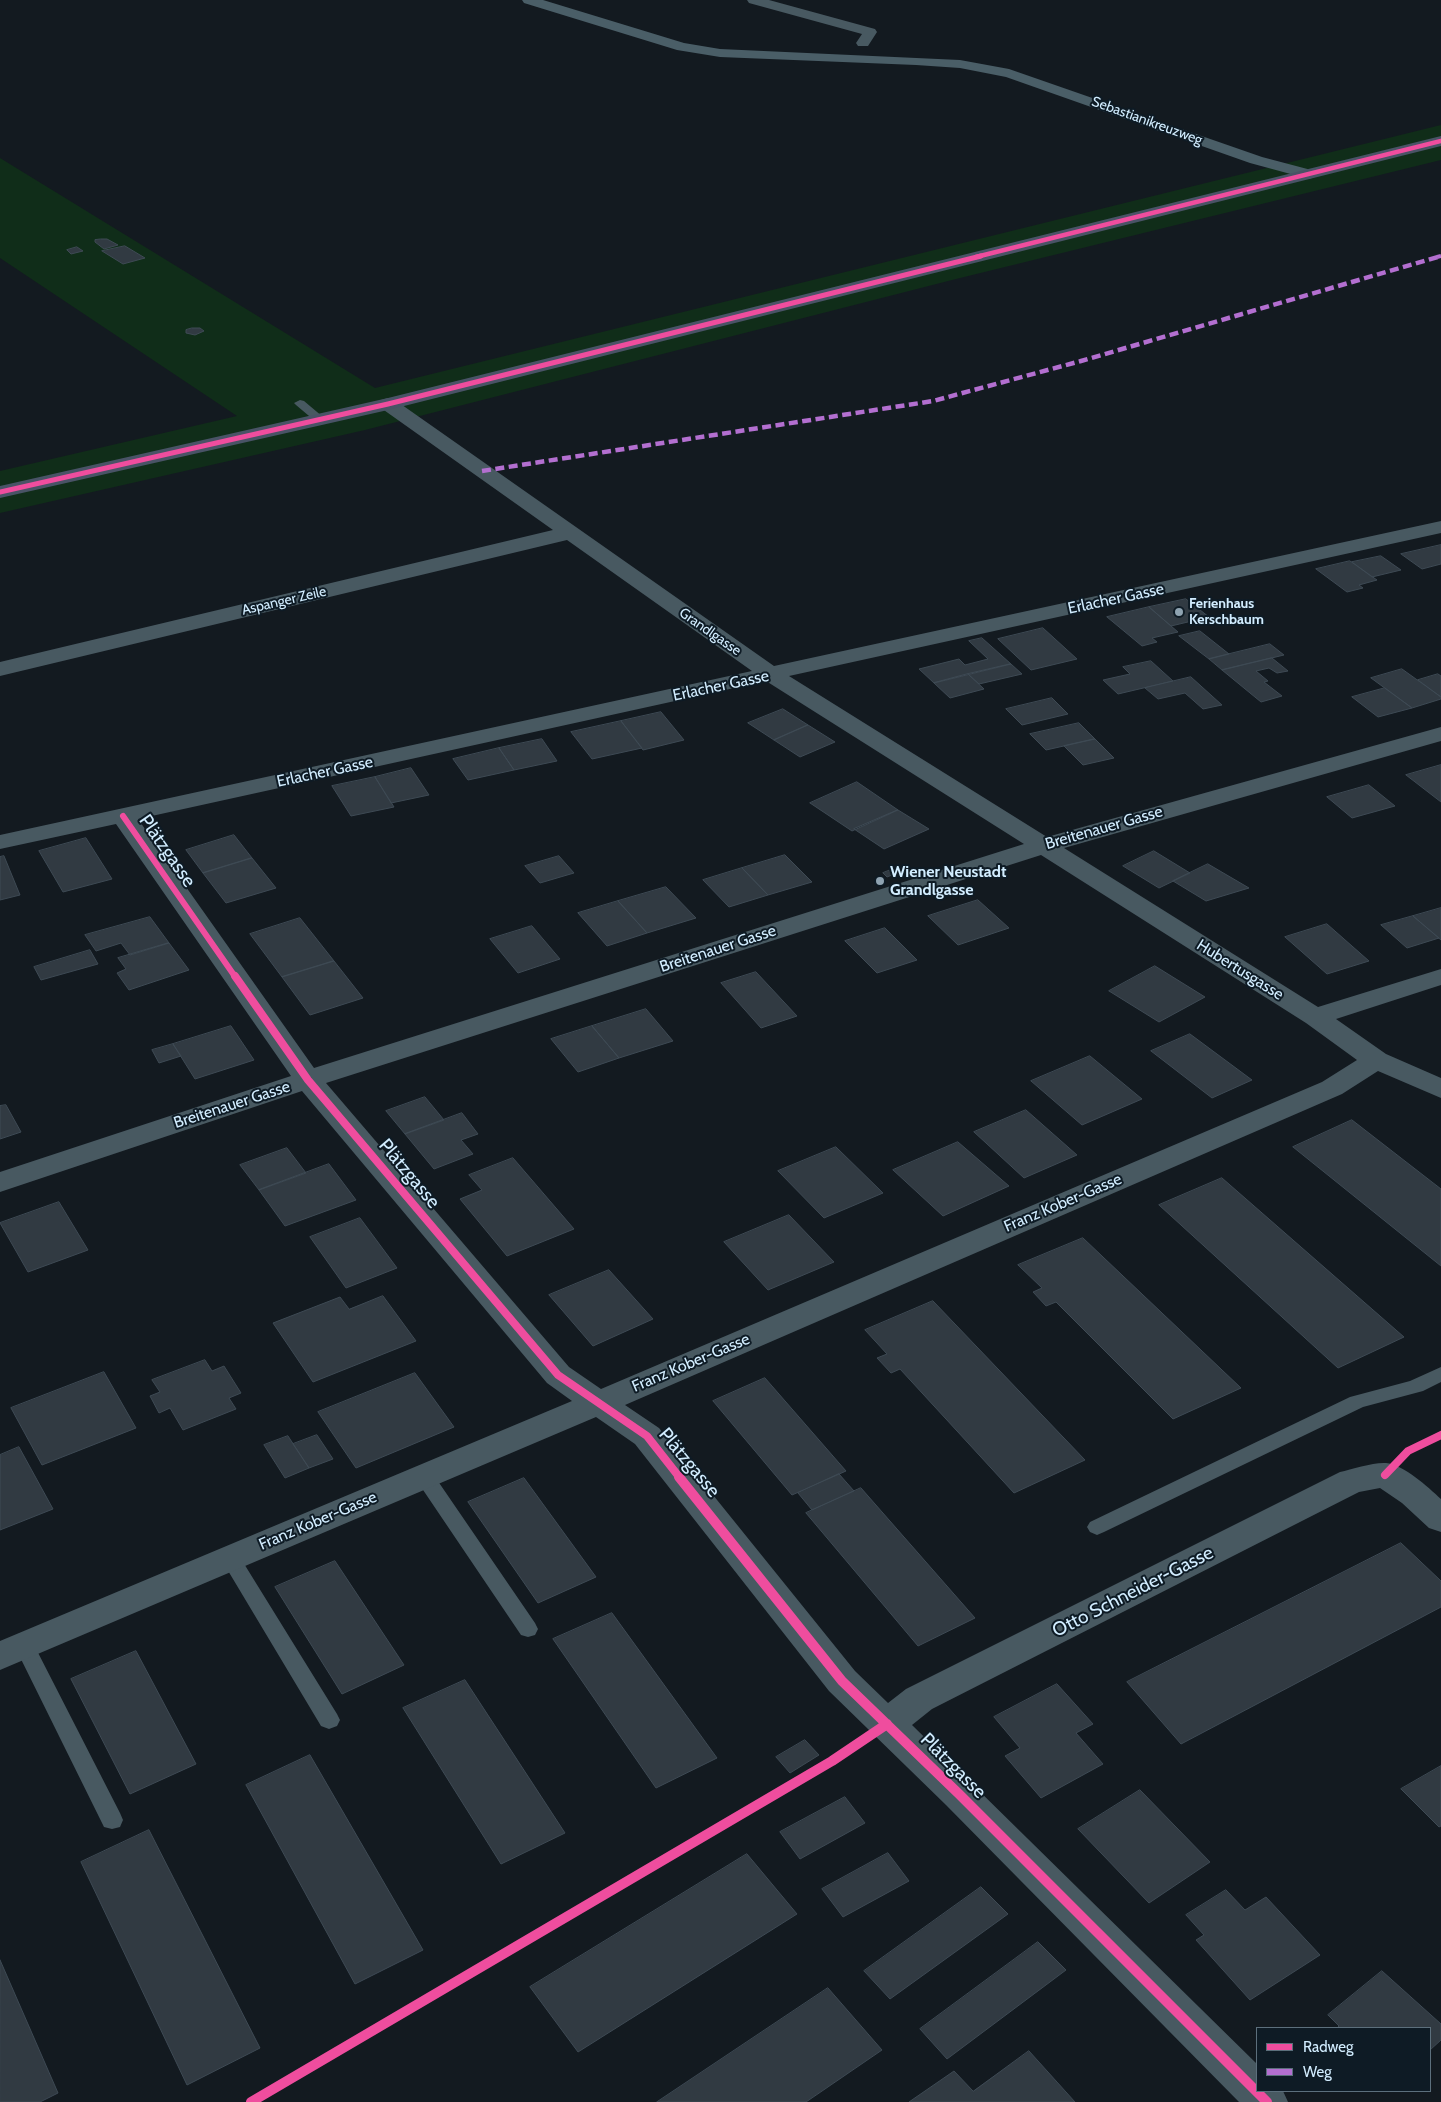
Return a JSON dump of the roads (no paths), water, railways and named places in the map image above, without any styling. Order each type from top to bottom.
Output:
[{"type":"main road","name":"Sebastianikreuzweg","points":[[529,0],[682,47],[720,53],[916,60],[960,64],[1009,73],[1256,160],[1277,182]]},
{"type":"main road","points":[[0,492],[388,404],[1441,141]]},
{"type":"main road","points":[[1256,160],[1309,174]]},
{"type":"street","points":[[754,0],[870,32],[863,43]]},
{"type":"street","name":"Grandlgasse","points":[[388,404],[568,533],[772,675],[1042,846]]},
{"type":"street","name":"Erlacher Gasse","points":[[0,842],[772,675],[1441,527]]},
{"type":"street","name":"Aspanger Zeile","points":[[0,669],[568,533]]},
{"type":"street","name":"Breitenauer Gasse","points":[[0,1182],[308,1080],[1042,846],[1441,734]]},
{"type":"street","name":"Plätzgasse","points":[[123,816],[308,1080],[558,1375],[647,1436],[842,1681],[888,1724],[1256,2091]]},
{"type":"street","name":"Hubertusgasse","points":[[1042,846],[1316,1017],[1376,1060],[1441,1089]]},
{"type":"street","points":[[1316,1017],[1344,1006],[1441,976]]},
{"type":"street","name":"Franz Kober-Gasse","points":[[12,1650],[598,1403],[1332,1088],[1376,1060]]},
{"type":"street","name":"Otto Schneider-Gasse","points":[[888,1724],[919,1699],[1352,1482],[1385,1475],[1414,1494],[1441,1519]]},
{"type":"street","name":"Plätzgasse","points":[[1257,2092],[1267,2102]]},
{"type":"lane","points":[[300,403],[319,419]]},
{"type":"lane","points":[[1097,1527],[1357,1402],[1416,1386],[1441,1374]]},
{"type":"lane","points":[[424,1476],[528,1629]]},
{"type":"lane","points":[[231,1558],[329,1720]]},
{"type":"lane","points":[[12,1650],[112,1820]]},
{"type":"place","name":"Ferienhaus Kerschbaum","points":[[1179,612]]},
{"type":"place","name":"Wiener Neustadt Grandlgasse","points":[[880,881]]}]
